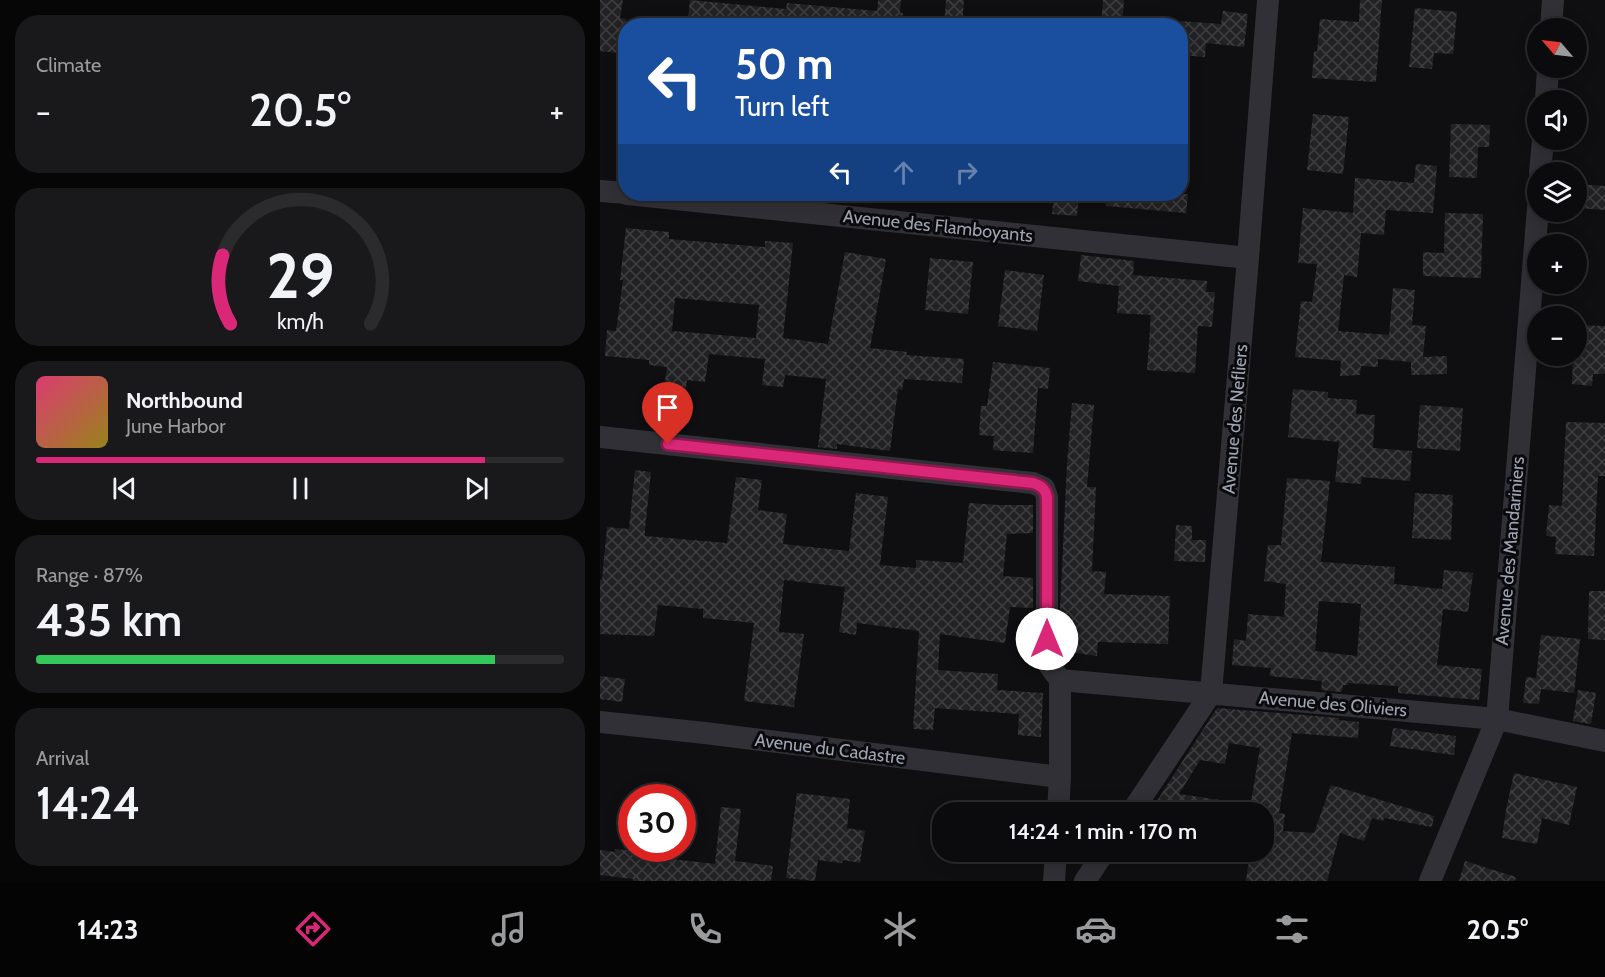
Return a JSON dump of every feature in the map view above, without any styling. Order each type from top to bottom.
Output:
[{"type":"street","name":"Avenue des Nefliers","points":[[1138,802],[1211,693],[1268,0]]},
{"type":"street","points":[[1552,18],[1553,0]]},
{"type":"street","name":"Avenue des Flamboyants","points":[[600,191],[618,192]]},
{"type":"street","name":"Avenue des Flamboyants","points":[[703,201],[1248,258]]},
{"type":"street","name":"Avenue des Mandariniers","points":[[1430,881],[1497,719],[1537,222]]},
{"type":"street","points":[[600,437],[1033,483],[1041,486],[1047,497],[1047,662],[1060,680],[1059,802]]},
{"type":"street","name":"Avenue des Oliviers","points":[[1060,680],[1497,719],[1605,741]]},
{"type":"street","name":"Avenue du Cadastre","points":[[600,722],[1060,777]]},
{"type":"street","points":[[1054,881],[1055,862]]},
{"type":"street","points":[[1085,881],[1097,862]]},
{"type":"building","points":[[600,0],[623,0],[620,18],[618,18],[618,53],[600,51]]},
{"type":"building","points":[[690,0],[786,9],[787,3],[877,11],[878,0],[901,0],[900,13],[903,13],[903,18],[688,18]]},
{"type":"building","points":[[946,0],[964,0],[963,18],[945,18]]},
{"type":"building","points":[[1103,0],[1124,0],[1123,18],[1102,18]]},
{"type":"building","points":[[1360,0],[1382,0],[1376,82],[1312,78],[1320,19],[1359,22]]},
{"type":"building","points":[[1415,8],[1457,12],[1453,54],[1434,53],[1432,69],[1409,67]]},
{"type":"building","points":[[1223,11],[1248,14],[1244,47],[1206,43],[1205,57],[1188,56],[1188,22],[1221,24]]},
{"type":"building","points":[[1313,114],[1349,117],[1343,174],[1307,170]]},
{"type":"building","points":[[1451,124],[1490,125],[1489,147],[1478,147],[1477,178],[1449,177]]},
{"type":"building","points":[[1416,164],[1437,166],[1433,213],[1386,210],[1384,235],[1361,233],[1357,277],[1344,275],[1338,331],[1389,335],[1393,288],[1415,290],[1412,325],[1426,326],[1423,357],[1447,356],[1447,374],[1411,375],[1411,362],[1378,359],[1378,367],[1361,366],[1360,375],[1340,376],[1341,361],[1295,357],[1301,301],[1312,302],[1317,264],[1298,263],[1303,208],[1353,213],[1355,178],[1414,183]]},
{"type":"building","points":[[1587,185],[1605,186],[1605,210],[1587,209]]},
{"type":"building","points":[[1053,201],[1078,201],[1077,216],[1052,214]]},
{"type":"building","points":[[1106,201],[1187,201],[1186,213],[1106,206]]},
{"type":"building","points":[[1445,213],[1483,214],[1481,278],[1423,276],[1423,252],[1444,253]]},
{"type":"building","points":[[626,228],[669,232],[669,239],[765,247],[765,241],[793,243],[783,338],[828,344],[845,252],[886,259],[870,348],[907,352],[906,355],[964,359],[962,383],[904,379],[902,390],[898,389],[890,451],[837,444],[837,449],[818,447],[826,379],[785,375],[783,387],[762,385],[765,359],[709,354],[705,382],[687,380],[683,412],[661,409],[667,367],[649,365],[649,360],[605,356],[607,330],[616,331],[623,280],[620,280]],"holes":[[[675,298],[759,305],[756,338],[672,331]]]},
{"type":"building","points":[[1081,255],[1134,261],[1133,275],[1207,281],[1206,292],[1215,292],[1212,327],[1198,326],[1195,373],[1147,370],[1151,315],[1117,313],[1119,286],[1078,281]]},
{"type":"building","points":[[930,258],[973,262],[968,314],[925,310]]},
{"type":"building","points":[[1005,270],[1044,275],[1037,331],[998,326]]},
{"type":"building","points":[[1587,325],[1605,326],[1605,374],[1593,374],[1592,386],[1572,384],[1573,366],[1587,366]]},
{"type":"building","points":[[993,362],[1050,368],[1048,389],[1038,388],[1033,453],[993,450],[994,436],[979,435],[981,406],[987,406]]},
{"type":"building","points":[[1293,389],[1328,392],[1328,398],[1357,400],[1356,414],[1375,415],[1373,448],[1412,451],[1410,481],[1362,477],[1361,484],[1335,482],[1339,442],[1288,437]]},
{"type":"building","points":[[1072,403],[1094,405],[1087,487],[1096,487],[1092,571],[1106,572],[1104,594],[1170,596],[1168,644],[1098,642],[1097,656],[1060,651],[1067,463]]},
{"type":"building","points":[[1420,405],[1463,408],[1460,451],[1417,448]]},
{"type":"building","points":[[1566,422],[1605,423],[1605,476],[1598,476],[1594,556],[1555,554],[1556,537],[1546,536],[1549,505],[1562,506]]},
{"type":"building","points":[[635,470],[651,472],[645,536],[727,543],[736,477],[762,480],[758,510],[787,514],[783,544],[849,551],[856,493],[888,497],[880,565],[916,568],[916,560],[963,563],[969,503],[1033,505],[1033,533],[1007,534],[1003,576],[1033,578],[1033,608],[1010,607],[1005,643],[940,634],[938,670],[998,674],[997,690],[1043,693],[1041,737],[1018,735],[1019,714],[935,708],[933,730],[913,729],[919,631],[857,623],[856,635],[839,632],[845,587],[784,580],[779,632],[804,634],[794,707],[744,701],[754,623],[703,618],[703,609],[658,605],[654,636],[600,634],[600,580],[602,580],[607,527],[629,529]]},
{"type":"building","points":[[1287,478],[1330,481],[1321,562],[1395,567],[1394,584],[1442,589],[1444,570],[1473,573],[1468,612],[1443,609],[1437,665],[1482,669],[1479,700],[1398,693],[1398,686],[1348,683],[1348,685],[1343,685],[1342,692],[1321,690],[1322,681],[1270,676],[1271,668],[1232,665],[1234,639],[1246,641],[1248,614],[1284,617],[1286,584],[1264,581],[1268,545],[1281,545]],"holes":[[[1319,601],[1361,604],[1357,656],[1315,651]]]},
{"type":"building","points":[[1415,493],[1453,495],[1451,540],[1412,538]]},
{"type":"building","points":[[1176,525],[1192,526],[1192,540],[1206,540],[1205,562],[1174,561]]},
{"type":"building","points":[[1589,591],[1605,591],[1605,640],[1588,639]]},
{"type":"building","points":[[1541,635],[1580,639],[1574,693],[1541,689],[1539,704],[1523,703],[1526,677],[1536,678]]},
{"type":"building","points":[[600,676],[625,679],[622,702],[600,699]]},
{"type":"building","points":[[1578,690],[1596,693],[1591,724],[1573,721]]},
{"type":"building","points":[[1217,708],[1339,718],[1339,720],[1359,722],[1358,738],[1292,733],[1279,813],[1285,814],[1283,831],[1314,833],[1331,785],[1434,816],[1432,827],[1372,818],[1364,841],[1340,833],[1327,881],[1246,881],[1249,862],[1274,862],[1274,802],[1251,802],[1260,748],[1229,743],[1225,764],[1200,760],[1179,794],[1234,802],[1156,802]]},
{"type":"building","points":[[1393,728],[1456,736],[1454,755],[1390,746]]},
{"type":"building","points":[[1514,773],[1577,787],[1569,825],[1542,818],[1537,844],[1502,838]]},
{"type":"building","points":[[797,793],[850,799],[847,828],[865,831],[860,863],[818,860],[815,881],[786,878]]},
{"type":"building","points":[[721,807],[741,809],[735,861],[773,866],[771,881],[633,881],[633,879],[600,875],[600,850],[615,852],[615,849],[618,849],[618,862],[696,862],[715,864]]},
{"type":"building","points":[[1465,861],[1516,877],[1515,881],[1459,881]]},
{"type":"route","points":[[668,444],[1033,483],[1041,486],[1047,497],[1047,639]]}]
